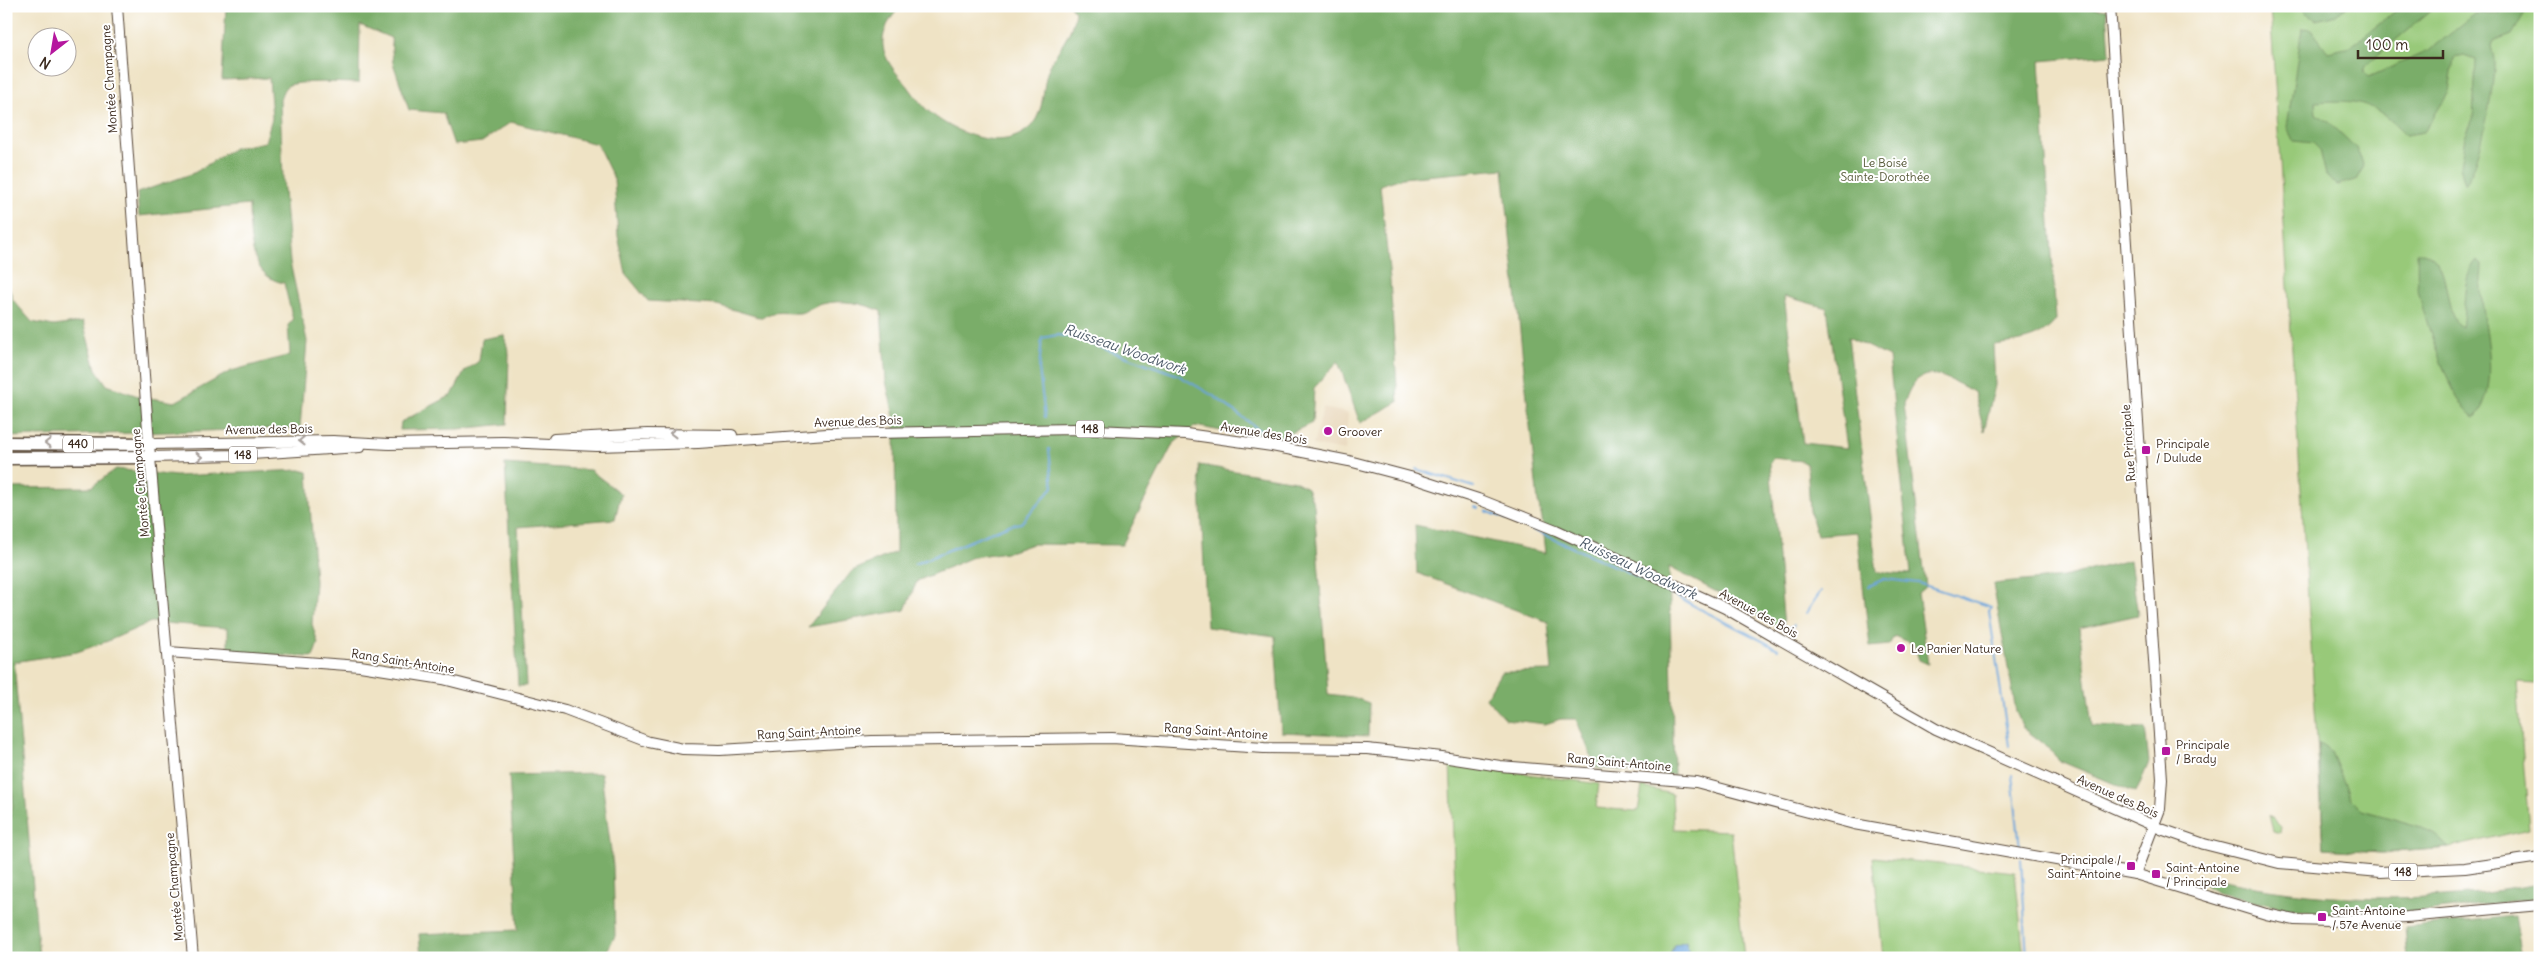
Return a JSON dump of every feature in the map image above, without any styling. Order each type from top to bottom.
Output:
[{"type":"highway","name":"440","points":[[6,443],[150,444]]},
{"type":"highway","name":"440","points":[[6,458],[150,457]]},
{"type":"street","name":"Montée Champagne","points":[[117,6],[150,457],[193,958]]},
{"type":"street","name":"Rue Principale","points":[[2110,6],[2161,761],[2162,799],[2154,826],[2135,874]]},
{"type":"street","name":"Avenue des Bois","points":[[150,444],[333,441],[389,444],[503,442],[639,434],[699,433],[766,437],[1073,429],[1186,434],[1236,440],[1321,455],[1390,471],[1459,492],[1523,516],[1696,594],[1759,627],[1930,727],[2154,826],[2204,844],[2253,858],[2338,869],[2392,872],[2433,871],[2496,864],[2540,856]]},
{"type":"street","name":"Avenue des Bois","points":[[150,457],[334,450],[389,444]]},
{"type":"street","name":"Rang Saint-Antoine","points":[[168,652],[360,666],[443,679],[565,710],[649,742],[683,749],[720,750],[872,741],[1112,738],[1264,748],[1367,750],[1442,757],[1500,766],[1696,782],[1854,824],[2135,874],[2287,919],[2329,921],[2421,916],[2540,905]]},
{"type":"shaded area","points":[[1323,408],[1348,413],[1345,451],[1313,445]]},
{"type":"green space","name":"Le Boisé Sainte-Dorothée","points":[[772,6],[773,13],[797,6],[901,6],[889,21],[883,39],[884,52],[890,64],[926,109],[937,118],[963,132],[993,140],[1007,139],[1020,134],[1032,125],[1036,119],[1041,105],[1048,70],[1071,29],[1075,12],[1070,6],[2073,6],[2107,10],[2110,55],[2040,61],[2056,320],[2050,327],[2035,336],[2019,341],[1993,345],[1995,385],[1984,431],[1974,392],[1942,377],[1924,376],[1916,380],[1904,404],[1926,586],[1918,593],[1928,664],[1919,660],[1914,644],[1894,636],[1889,645],[1870,647],[1857,532],[1817,535],[1810,511],[1807,464],[1802,461],[1773,458],[1770,463],[1784,627],[1764,620],[1732,600],[1669,567],[1674,775],[1596,768],[1576,719],[1561,719],[1545,724],[1505,719],[1486,698],[1501,672],[1552,671],[1548,622],[1417,573],[1415,525],[1546,553],[1538,502],[1503,169],[1402,178],[1380,185],[1390,280],[1398,402],[1360,423],[1338,361],[1314,388],[1312,423],[1274,441],[1195,426],[1173,444],[1122,545],[1032,544],[1012,551],[973,557],[917,581],[905,610],[808,627],[852,571],[896,552],[895,421],[886,381],[881,311],[860,304],[837,302],[822,304],[800,313],[775,313],[762,318],[717,305],[648,301],[626,274],[618,236],[614,179],[597,144],[511,122],[482,142],[454,145],[443,113],[409,110],[393,63],[391,38],[360,25],[359,83],[311,82],[293,84],[285,88],[280,100],[283,179],[290,262],[307,341],[300,428],[6,437],[6,289],[9,287],[13,300],[32,322],[54,326],[83,322],[96,369],[107,385],[138,396],[175,402],[231,371],[290,355],[288,325],[293,320],[284,283],[272,279],[263,272],[257,263],[251,240],[249,205],[139,216],[137,193],[194,173],[234,148],[265,142],[272,118],[269,78],[222,80],[226,7]],"holes":[[[1784,296],[1827,308],[1847,448],[1803,443]],[[1848,337],[1889,357],[1911,574],[1877,572]]]},
{"type":"green space","points":[[2270,6],[2540,6],[2540,668],[2537,669],[2537,684],[2517,683],[2529,829],[2449,848],[2381,853],[2324,849]]},
{"type":"green space","points":[[2304,6],[2347,6],[2333,16],[2316,20],[2304,11]]},
{"type":"green space","points":[[2402,6],[2436,6],[2366,65],[2364,72],[2369,77],[2430,50],[2475,14],[2499,13],[2500,6],[2524,6],[2524,14],[2512,35],[2493,42],[2491,46],[2494,61],[2492,88],[2486,125],[2471,175],[2465,184],[2460,166],[2465,137],[2473,119],[2476,60],[2465,56],[2454,58],[2449,92],[2424,132],[2406,135],[2375,109],[2356,102],[2315,102],[2316,114],[2328,121],[2356,148],[2364,166],[2356,180],[2337,185],[2326,175],[2320,150],[2313,143],[2294,141],[2287,127],[2302,28],[2311,29],[2328,52],[2350,47]]},
{"type":"green space","points":[[2417,252],[2427,254],[2435,259],[2440,267],[2451,311],[2455,320],[2462,327],[2468,275],[2477,260],[2482,264],[2481,288],[2488,339],[2490,373],[2488,390],[2483,405],[2475,418],[2466,410],[2458,398],[2434,344],[2419,293]]},
{"type":"green space","points":[[504,335],[509,354],[507,424],[458,429],[400,430],[401,422],[452,395],[465,371],[479,361],[482,339]]},
{"type":"green space","points":[[505,464],[590,470],[621,494],[615,519],[518,527],[526,686],[518,686]]},
{"type":"green space","points":[[1199,465],[1295,481],[1307,488],[1314,505],[1328,694],[1352,697],[1369,703],[1368,736],[1281,732],[1275,636],[1207,627]]},
{"type":"green space","points":[[116,469],[176,476],[300,470],[308,472],[315,582],[312,624],[318,643],[313,657],[228,653],[228,628],[151,622],[77,652],[14,662],[39,958],[6,958],[6,828],[11,816],[13,797],[10,785],[6,780],[6,488],[91,487]]},
{"type":"green space","points":[[2130,560],[2138,615],[2079,628],[2092,726],[2145,728],[2149,762],[2136,793],[2060,761],[2043,743],[2022,727],[2016,711],[1993,584],[2063,577]]},
{"type":"green space","points":[[2318,743],[2331,752],[2351,799],[2362,810],[2415,825],[2435,835],[2449,848],[2381,853],[2324,849]]},
{"type":"green space","points":[[1450,763],[1599,784],[1596,808],[1638,811],[1642,787],[1672,794],[1674,829],[1731,831],[1744,958],[1458,958]]},
{"type":"green space","points":[[601,773],[613,866],[615,936],[603,958],[421,958],[419,934],[518,930],[509,775]]},
{"type":"green space","points":[[6,780],[12,791],[13,804],[6,828]]},
{"type":"green space","points":[[2269,815],[2281,827],[2280,833],[2273,831]]},
{"type":"green space","points":[[1873,857],[2015,872],[2024,958],[1883,958]]},
{"type":"green space","points":[[2206,877],[2247,886],[2289,892],[2373,898],[2456,895],[2540,884],[2540,898],[2412,913],[2351,916],[2278,907],[2218,893],[2205,886]]},
{"type":"green space","points":[[2514,916],[2521,958],[2407,958],[2404,928]]},
{"type":"water","points":[[1686,941],[1690,958],[1669,958],[1674,945]]},
{"type":"waterway","name":"Ruisseau Woodwork","points":[[1045,417],[1039,369],[1042,338],[1057,335],[1071,337],[1178,375],[1215,397],[1265,434]]},
{"type":"waterway","name":"Ruisseau Woodwork","points":[[915,564],[1009,525],[1021,523],[1053,487],[1049,449]]},
{"type":"waterway","name":"Ruisseau Woodwork","points":[[1416,469],[1474,487]]},
{"type":"waterway","name":"Ruisseau Woodwork","points":[[1486,511],[1632,574],[1778,649]]},
{"type":"waterway","name":"Ruisseau Woodwork","points":[[1869,586],[1884,579],[1918,583],[1991,607],[1989,611],[2009,746]]},
{"type":"waterway","name":"Ruisseau Woodwork","points":[[1806,613],[1821,591]]},
{"type":"waterway","name":"Ruisseau Woodwork","points":[[1784,631],[1794,625]]},
{"type":"waterway","name":"Ruisseau Woodwork","points":[[2012,775],[2020,848]]},
{"type":"waterway","name":"Ruisseau Woodwork","points":[[2021,859],[2027,958]]},
{"type":"place","name":"Groover","points":[[1328,431]]},
{"type":"place","name":"Principale / Dulude","points":[[2146,450]]},
{"type":"place","name":"Le Panier Nature","points":[[1901,648]]},
{"type":"place","name":"Principale / Brady","points":[[2166,751]]},
{"type":"place","name":"Principale / Saint-Antoine","points":[[2131,866]]},
{"type":"place","name":"Saint-Antoine / Principale","points":[[2156,874]]},
{"type":"place","name":"Saint-Antoine / 57e Avenue","points":[[2322,917]]}]
